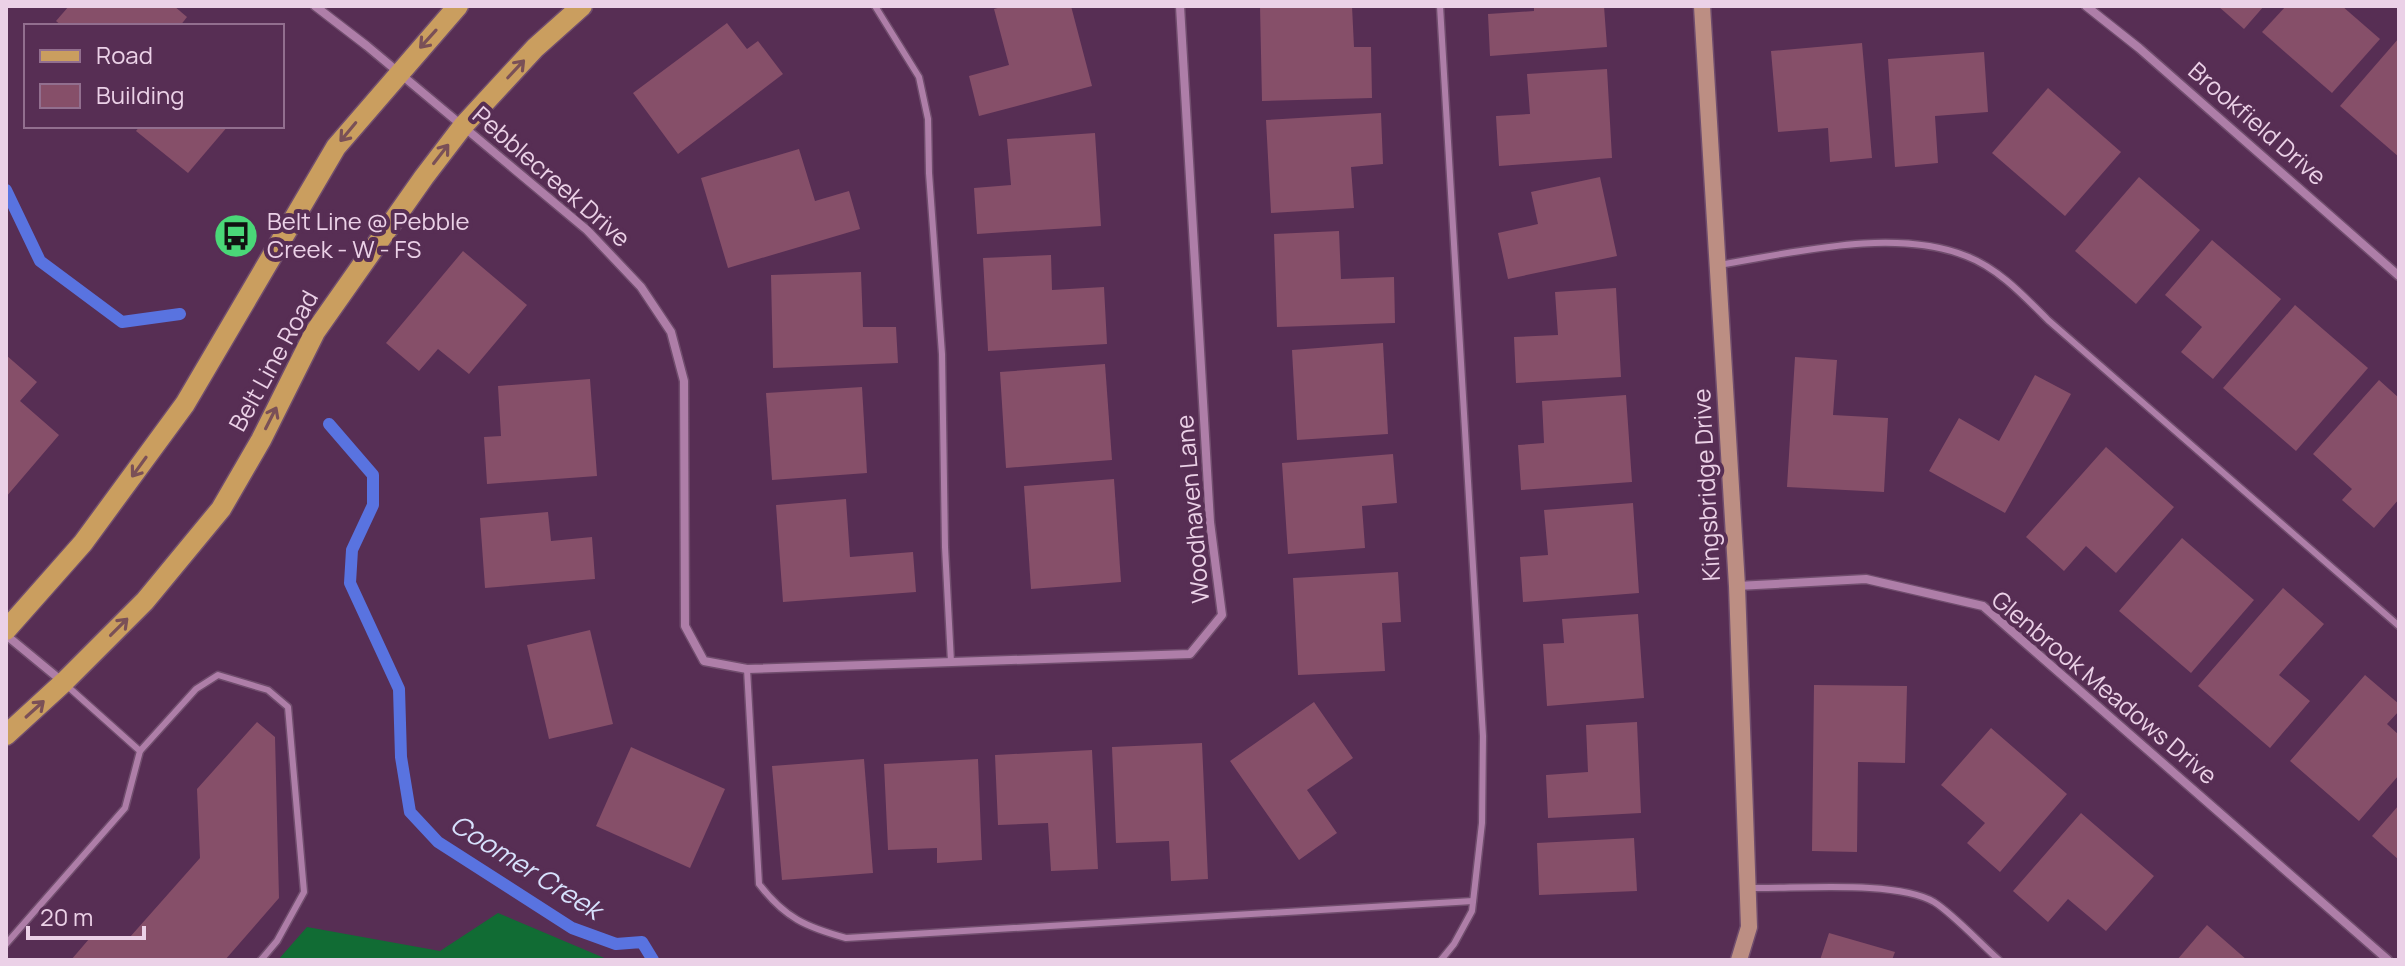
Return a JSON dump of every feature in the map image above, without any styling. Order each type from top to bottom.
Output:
[{"type":"main road","points":[[6,633],[83,543],[185,404],[336,147],[458,6]]},
{"type":"main road","name":"Belt Line Road","points":[[6,735],[145,601],[221,509],[261,440],[315,332],[463,126],[535,48],[582,6]]},
{"type":"street","name":"Pebblecreek Drive","points":[[315,6],[587,230],[641,287],[671,332],[684,381],[685,626],[704,661]]},
{"type":"street","name":"Woodhaven Lane","points":[[704,661],[747,669],[1190,654],[1222,615],[1210,522],[1180,6]]},
{"type":"street","name":"Kingsbridge Drive","points":[[1702,6],[1737,586],[1749,927],[1739,960]]},
{"type":"street","name":"Brookfield Drive","points":[[2086,6],[2139,48],[2399,276]]},
{"type":"street","name":"Glenbrook Meadows Drive","points":[[1737,586],[1866,579],[1983,606],[2388,960]]},
{"type":"street","points":[[6,633],[64,682]]},
{"type":"lane","points":[[875,6],[919,77],[928,119],[942,354],[945,547],[951,662]]},
{"type":"lane","points":[[1440,6],[1481,673],[1482,823],[1472,911],[1454,944],[1441,960]]},
{"type":"lane","points":[[1718,265],[1832,247],[1892,243],[1937,248],[1968,256],[2008,281],[2048,320],[2399,626]]},
{"type":"lane","points":[[747,669],[759,884],[775,906],[812,928],[846,938],[1473,901]]},
{"type":"lane","points":[[6,944],[125,808],[140,751],[196,689],[218,675],[268,690],[288,707],[304,892],[277,941],[261,960]]},
{"type":"lane","points":[[64,682],[140,751]]},
{"type":"lane","points":[[1748,888],[1909,892],[1935,903],[1999,960]]},
{"type":"green space","points":[[498,913],[609,960],[278,960],[307,927],[440,951]]},
{"type":"building","points":[[69,6],[174,6],[187,17],[182,24],[60,24],[56,21]]},
{"type":"building","points":[[1005,6],[1071,6],[1092,86],[979,116],[969,76],[1009,65],[994,9]]},
{"type":"building","points":[[1260,6],[1352,6],[1354,47],[1371,47],[1372,98],[1262,101]]},
{"type":"building","points":[[1534,6],[1604,6],[1607,47],[1490,56],[1488,14],[1534,11]]},
{"type":"building","points":[[2218,6],[2264,6],[2244,29]]},
{"type":"building","points":[[2286,6],[2342,6],[2380,39],[2332,93],[2262,32]]},
{"type":"building","points":[[727,23],[747,49],[758,41],[783,74],[678,154],[633,93]]},
{"type":"building","points":[[2399,38],[2399,157],[2340,106]]},
{"type":"building","points":[[1862,43],[1872,158],[1830,162],[1828,128],[1778,132],[1771,51]]},
{"type":"building","points":[[1984,52],[1988,112],[1935,116],[1938,163],[1895,167],[1888,59]]},
{"type":"building","points":[[1607,69],[1612,158],[1499,166],[1496,116],[1530,114],[1527,74]]},
{"type":"building","points":[[2048,88],[2121,152],[2065,216],[1992,153]]},
{"type":"building","points":[[1381,113],[1383,164],[1351,167],[1354,208],[1271,213],[1266,120]]},
{"type":"building","points":[[138,128],[226,128],[188,173],[136,131]]},
{"type":"building","points":[[1095,133],[1101,226],[977,234],[974,188],[1011,185],[1007,139]]},
{"type":"building","points":[[799,149],[815,201],[849,191],[860,229],[728,268],[701,178]]},
{"type":"building","points":[[1600,177],[1617,256],[1508,279],[1498,233],[1538,224],[1531,192]]},
{"type":"building","points":[[2139,177],[2200,230],[2136,304],[2075,251]]},
{"type":"building","points":[[1339,231],[1341,279],[1394,277],[1395,323],[1277,327],[1274,234]]},
{"type":"building","points":[[2212,240],[2281,299],[2213,379],[2181,352],[2202,327],[2165,295]]},
{"type":"building","points":[[463,251],[527,305],[469,374],[438,349],[419,371],[386,343]]},
{"type":"building","points":[[1051,255],[1052,290],[1104,287],[1107,344],[988,351],[983,258]]},
{"type":"building","points":[[861,272],[863,327],[896,327],[898,363],[773,368],[771,275]]},
{"type":"building","points":[[1616,288],[1621,377],[1516,383],[1514,337],[1558,335],[1555,292]]},
{"type":"building","points":[[2295,305],[2368,368],[2296,451],[2223,388]]},
{"type":"building","points":[[1383,343],[1388,434],[1297,440],[1292,350]]},
{"type":"building","points":[[6,355],[37,382],[20,401],[59,435],[6,497]]},
{"type":"building","points":[[1795,357],[1837,360],[1833,415],[1888,418],[1884,492],[1787,487]]},
{"type":"building","points":[[1105,364],[1112,460],[1006,468],[1000,372]]},
{"type":"building","points":[[2035,375],[2071,394],[2005,513],[1929,471],[1959,418],[1999,441]]},
{"type":"building","points":[[590,379],[597,476],[487,484],[484,437],[501,436],[498,386]]},
{"type":"building","points":[[2379,380],[2399,398],[2399,499],[2374,528],[2342,500],[2352,489],[2313,454]]},
{"type":"building","points":[[862,387],[867,473],[772,480],[766,393]]},
{"type":"building","points":[[1626,395],[1632,482],[1521,490],[1518,445],[1544,443],[1542,401]]},
{"type":"building","points":[[2106,447],[2174,507],[2116,573],[2086,546],[2064,571],[2026,537]]},
{"type":"building","points":[[1393,454],[1397,503],[1362,506],[1365,548],[1288,554],[1282,463]]},
{"type":"building","points":[[1114,479],[1121,582],[1031,589],[1024,486]]},
{"type":"building","points":[[846,499],[850,557],[913,552],[916,592],[783,602],[776,505]]},
{"type":"building","points":[[1633,503],[1639,593],[1523,602],[1520,557],[1548,555],[1544,510]]},
{"type":"building","points":[[548,512],[551,541],[592,537],[595,579],[485,588],[480,518]]},
{"type":"building","points":[[2182,538],[2254,600],[2191,673],[2119,611]]},
{"type":"building","points":[[1398,572],[1401,622],[1382,623],[1385,671],[1298,675],[1293,578]]},
{"type":"building","points":[[2283,588],[2324,624],[2279,675],[2310,701],[2270,748],[2198,686]]},
{"type":"building","points":[[1638,614],[1644,698],[1547,706],[1543,644],[1564,643],[1562,619]]},
{"type":"building","points":[[590,630],[613,724],[549,739],[527,645]]},
{"type":"building","points":[[2365,675],[2399,704],[2399,711],[2387,724],[2399,735],[2399,775],[2359,821],[2290,761]]},
{"type":"building","points":[[1814,685],[1907,686],[1905,763],[1858,762],[1857,852],[1812,851]]},
{"type":"building","points":[[1314,702],[1353,758],[1307,790],[1337,833],[1299,860],[1230,761]]},
{"type":"building","points":[[257,722],[275,737],[279,898],[225,960],[71,960],[89,939],[130,937],[200,858],[197,789]]},
{"type":"building","points":[[1637,722],[1641,813],[1548,818],[1546,775],[1588,772],[1586,725]]},
{"type":"building","points":[[1991,728],[2067,794],[2000,872],[1967,843],[1985,823],[1941,785]]},
{"type":"building","points":[[1202,743],[1208,879],[1171,881],[1169,841],[1116,843],[1112,747]]},
{"type":"building","points":[[631,747],[725,789],[690,868],[596,826]]},
{"type":"building","points":[[1092,750],[1098,869],[1051,871],[1048,823],[998,825],[995,755]]},
{"type":"building","points":[[864,759],[873,873],[782,880],[772,766]]},
{"type":"building","points":[[978,759],[982,860],[937,863],[937,848],[888,850],[884,764]]},
{"type":"building","points":[[2399,805],[2399,860],[2372,836]]},
{"type":"building","points":[[2081,813],[2154,876],[2106,931],[2068,899],[2048,922],[2013,891]]},
{"type":"building","points":[[1634,838],[1637,891],[1539,895],[1537,843]]},
{"type":"building","points":[[2207,925],[2247,960],[2177,960]]},
{"type":"building","points":[[1829,933],[1895,952],[1892,960],[1820,960]]},
{"type":"waterway","name":"Coomer Creek","points":[[6,190],[40,261],[122,322],[180,314]]},
{"type":"waterway","name":"Coomer Creek","points":[[329,424],[373,475],[373,505],[352,550],[350,583],[399,689],[401,757],[410,812],[438,842],[572,928],[616,944],[642,942],[653,960]]},
{"type":"place","name":"Belt Line @ Pebble Creek - W - FS","points":[[236,236]]}]
